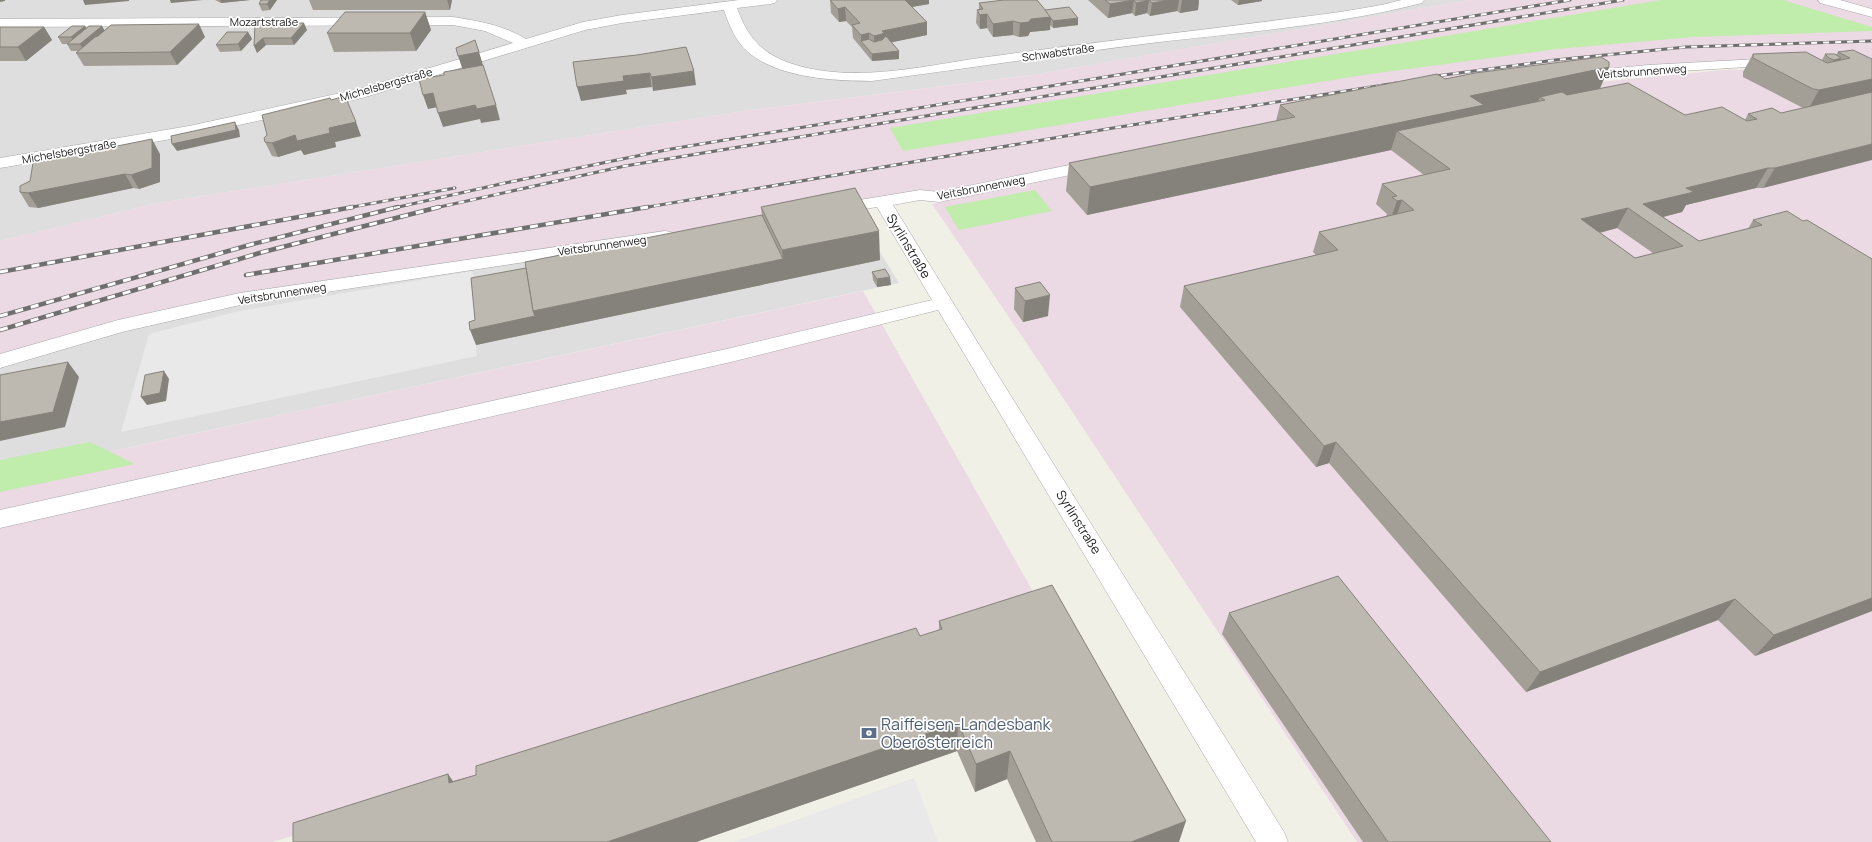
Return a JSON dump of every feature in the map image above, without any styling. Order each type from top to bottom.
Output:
[{"type":"street","name":"Michelsbergstraße","points":[[0,163],[189,131],[362,93],[583,26],[622,19],[770,0]]},
{"type":"street","name":"Schwabstraße","points":[[728,6],[737,28],[753,49],[780,64],[805,73],[838,77],[872,77],[1118,43],[1303,21],[1382,9],[1417,0]]},
{"type":"street","points":[[1825,0],[1872,13]]},
{"type":"street","name":"Mozartstraße","points":[[0,23],[453,21],[483,25],[504,32],[523,43]]},
{"type":"street","name":"Veitsbrunnenweg","points":[[1563,77],[1648,69],[1788,62]]},
{"type":"street","name":"Veitsbrunnenweg","points":[[816,213],[920,195],[939,197],[1110,162]]},
{"type":"street","name":"Syrlinstraße","points":[[883,202],[943,303],[1108,569],[1273,842]]},
{"type":"street","name":"Veitsbrunnenweg","points":[[0,361],[118,326],[240,299],[680,234]]},
{"type":"street","points":[[474,281],[531,255]]},
{"type":"street","points":[[0,518],[731,355],[943,303]]},
{"type":"shaded area","points":[[0,0],[1469,0],[1032,75],[750,110],[158,203],[0,241]]},
{"type":"shaded area","points":[[1469,0],[1872,0],[1872,60],[1648,69],[973,185],[883,202],[240,299],[0,361],[0,241],[158,203],[750,110],[1032,75]]},
{"type":"shaded area","points":[[1872,66],[1872,842],[1357,842],[1036,357],[932,204],[1445,97],[1724,70]]},
{"type":"shaded area","points":[[854,210],[899,283],[0,475],[0,361],[240,299]]},
{"type":"shaded area","points":[[472,271],[477,294],[475,337],[477,356],[121,432],[149,334],[239,311]]},
{"type":"shaded area","points":[[863,291],[1044,611],[272,842],[0,842],[0,475]]},
{"type":"shaded area","points":[[914,778],[938,842],[734,842]]},
{"type":"green space","points":[[1661,0],[1783,0],[1872,27],[1872,31],[1693,37],[1557,49],[1363,75],[903,151],[890,128]]},
{"type":"green space","points":[[1035,190],[1052,211],[959,230],[945,207]]},
{"type":"green space","points":[[90,442],[135,464],[0,492],[0,460]]},
{"type":"building","points":[[261,0],[270,0],[267,4],[259,4]]},
{"type":"building","points":[[830,0],[905,0],[927,22],[882,31],[884,32],[882,34],[874,36],[869,33],[861,35],[852,25],[860,23],[845,7],[838,9]]},
{"type":"building","points":[[1004,0],[1037,0],[1051,17],[1031,19],[1029,22],[1020,23],[1013,21],[993,24],[987,14],[980,15],[977,10],[983,9],[979,3]]},
{"type":"building","points":[[1105,0],[1134,0],[1110,4]]},
{"type":"building","points":[[1134,0],[1149,0],[1136,3]]},
{"type":"building","points":[[1149,0],[1168,0],[1152,3]]},
{"type":"building","points":[[1069,7],[1078,18],[1053,21],[1045,10]]},
{"type":"building","points":[[345,12],[425,12],[410,33],[327,33]]},
{"type":"building","points":[[304,23],[291,38],[263,38],[254,46],[255,24]]},
{"type":"building","points":[[199,24],[170,52],[76,53],[111,25]]},
{"type":"building","points":[[72,26],[85,26],[71,37],[58,37]]},
{"type":"building","points":[[89,26],[102,26],[80,44],[67,44]]},
{"type":"building","points":[[0,27],[44,27],[18,47],[0,47]]},
{"type":"building","points":[[227,32],[248,32],[238,44],[216,45]]},
{"type":"building","points":[[886,36],[899,51],[872,54],[861,41],[869,39],[874,42],[882,40]]},
{"type":"building","points":[[475,40],[479,52],[458,56],[456,48]]},
{"type":"building","points":[[686,47],[694,71],[651,77],[650,73],[623,76],[624,81],[577,87],[573,62],[637,55]]},
{"type":"building","points":[[1853,50],[1872,59],[1872,79],[1819,90],[1813,89],[1753,58],[1753,54],[1806,52],[1827,63],[1850,58],[1838,52]]},
{"type":"building","points":[[1825,54],[1835,54],[1841,58],[1834,60]]},
{"type":"building","points":[[1601,57],[1609,62],[1609,67],[1470,96],[1484,105],[1090,187],[1069,163],[1295,117],[1280,105],[1437,74],[1445,79],[1475,73]]},
{"type":"building","points":[[483,65],[496,105],[477,109],[475,105],[438,113],[433,93],[423,95],[419,79],[444,75],[444,72]]},
{"type":"building","points":[[1628,83],[1685,115],[1722,107],[1747,121],[1757,119],[1748,114],[1772,108],[1781,113],[1872,92],[1872,144],[1686,188],[1694,192],[1643,204],[1699,241],[1762,225],[1753,220],[1787,211],[1803,221],[1807,220],[1872,259],[1872,598],[1774,635],[1735,599],[1540,672],[1336,442],[1324,446],[1184,286],[1338,250],[1319,232],[1414,210],[1402,200],[1397,201],[1392,197],[1397,196],[1382,184],[1450,169],[1397,131],[1545,100],[1540,97],[1562,92],[1567,95]],"holes":[[[1628,208],[1683,246],[1635,258],[1581,219]]]},
{"type":"building","points":[[345,96],[356,122],[329,128],[330,133],[297,141],[295,135],[272,143],[265,142],[264,138],[267,135],[262,115],[330,98],[331,100]]},
{"type":"building","points":[[235,122],[236,130],[172,144],[171,136]]},
{"type":"building","points":[[152,139],[152,168],[131,175],[125,174],[28,193],[20,192],[20,186],[30,181],[33,163]]},
{"type":"building","points":[[855,188],[879,231],[782,250],[761,207]]},
{"type":"building","points":[[762,215],[783,259],[533,311],[525,262]]},
{"type":"building","points":[[526,268],[535,316],[470,330],[469,322],[475,320],[471,278]]},
{"type":"building","points":[[885,269],[890,277],[877,279],[872,272]]},
{"type":"building","points":[[1040,282],[1050,295],[1025,301],[1015,288]]},
{"type":"building","points":[[68,362],[53,412],[0,422],[0,375]]},
{"type":"building","points":[[164,371],[160,393],[141,397],[145,375]]},
{"type":"building","points":[[1338,576],[1551,842],[1388,842],[1229,613]]},
{"type":"building","points":[[1052,585],[1186,821],[1131,842],[1052,842],[1010,751],[976,764],[958,723],[607,842],[293,842],[293,823],[448,774],[449,783],[476,775],[476,766],[916,628],[920,636],[942,629],[939,621]]},
{"type":"railway","points":[[395,208],[505,183],[671,149],[1570,0]]},
{"type":"railway","points":[[436,208],[625,166],[1623,0]]},
{"type":"railway","points":[[1429,77],[1555,60],[1686,47],[1872,41]]},
{"type":"railway","points":[[642,208],[1107,129],[1396,83]]},
{"type":"railway","points":[[347,208],[455,188]]},
{"type":"railway","points":[[0,272],[353,207]]},
{"type":"railway","points":[[246,275],[648,207]]},
{"type":"railway","points":[[0,316],[253,244],[395,208]]},
{"type":"railway","points":[[0,330],[263,252],[436,208]]},
{"type":"place","name":"Raiffeisen-Landesbank Oberösterreich","points":[[869,733]]}]
